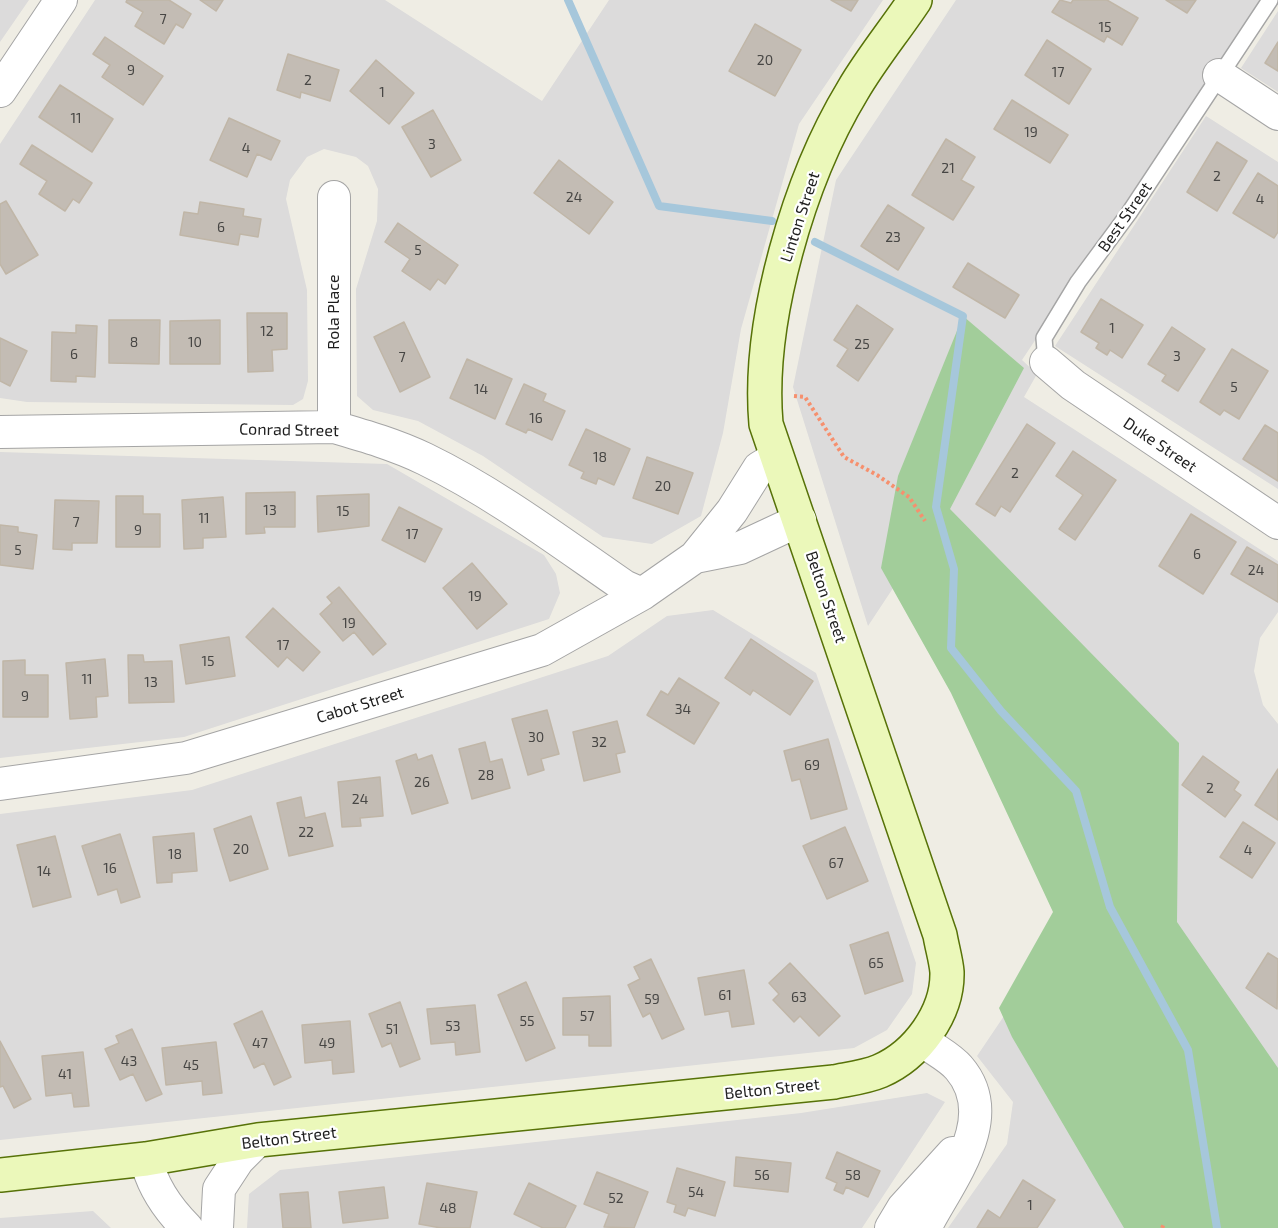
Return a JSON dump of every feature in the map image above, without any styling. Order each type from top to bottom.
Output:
[{"type":"street","points":[[0,91],[61,0]]},
{"type":"street","name":"Linton Street","points":[[777,458],[766,424],[763,393],[769,336],[785,258],[809,179],[852,90],[915,0]]},
{"type":"street","points":[[1219,75],[1278,114]]},
{"type":"street","name":"Rola Place","points":[[334,196],[334,427]]},
{"type":"street","name":"Duke Street","points":[[1046,362],[1073,385],[1278,523]]},
{"type":"street","name":"Conrad Street","points":[[0,432],[334,427],[379,440],[426,460],[479,489],[624,586],[642,594]]},
{"type":"street","name":"Belton Street","points":[[0,1175],[146,1159],[258,1140],[834,1082],[879,1071],[901,1058],[921,1040],[940,1010],[947,972],[940,935],[777,458]]},
{"type":"street","name":"Cabot Street","points":[[0,784],[186,758],[542,650],[642,594],[695,557],[732,511],[759,468],[777,458]]},
{"type":"street","name":"Cabot Street","points":[[695,557],[740,548],[800,520]]},
{"type":"street","points":[[921,1040],[958,1066],[973,1090],[977,1113],[972,1137],[925,1228]]},
{"type":"street","points":[[891,1228],[903,1208],[940,1165],[972,1137]]},
{"type":"street","points":[[217,1228],[219,1189],[238,1160],[258,1140]]},
{"type":"street","points":[[146,1159],[150,1178],[174,1215],[187,1228]]},
{"type":"lane","name":"Best Street","points":[[1046,362],[1044,338],[1078,282],[1129,213],[1270,0]]},
{"type":"path","points":[[763,393],[805,397],[844,457],[877,475],[909,497],[925,521]]},
{"type":"shaded area","points":[[0,0],[29,0],[0,42]]},
{"type":"shaded area","points":[[95,0],[385,0],[542,101],[609,0],[883,0],[799,124],[741,329],[723,433],[701,516],[652,544],[603,537],[483,456],[418,421],[373,410],[357,396],[356,289],[377,221],[378,189],[368,166],[356,157],[324,149],[307,157],[290,180],[286,199],[307,290],[308,381],[303,399],[293,405],[27,402],[0,398],[0,144]]},
{"type":"shaded area","points":[[956,0],[1261,0],[1022,360],[1037,374],[1024,397],[1278,561],[1278,612],[1260,638],[1254,671],[1263,705],[1278,724],[1278,1228],[948,1228],[1007,1144],[1013,1102],[977,1056],[1149,801],[940,517],[868,626],[793,387],[836,180]]},
{"type":"shaded area","points":[[1278,11],[1278,92],[1241,68]]},
{"type":"shaded area","points":[[1206,116],[1278,162],[1278,489],[1055,346]]},
{"type":"shaded area","points":[[0,452],[387,464],[544,555],[556,574],[560,593],[549,619],[184,737],[0,758]]},
{"type":"shaded area","points":[[713,610],[816,673],[916,963],[912,994],[887,1030],[854,1048],[0,1140],[0,814],[192,790],[608,656],[667,616]]},
{"type":"shaded area","points":[[927,1093],[945,1102],[862,1228],[247,1228],[249,1194],[280,1170],[801,1113]]},
{"type":"shaded area","points":[[93,1211],[111,1228],[0,1228],[0,1218]]},
{"type":"green space","points":[[963,316],[1024,368],[950,509],[1179,743],[1177,922],[1278,1068],[1278,1228],[1124,1228],[1012,1037],[999,1008],[1053,912],[951,693],[881,568],[898,476]]},
{"type":"building","points":[[127,0],[169,0],[191,14],[183,28],[176,24],[164,44],[135,26],[143,12],[126,2]]},
{"type":"building","points":[[200,0],[223,0],[216,11]]},
{"type":"building","points":[[831,0],[858,0],[851,11]]},
{"type":"building","points":[[1060,0],[1071,3],[1073,0],[1107,0],[1138,18],[1122,45],[1107,36],[1104,42],[1052,12]]},
{"type":"building","points":[[1166,0],[1196,0],[1187,13]]},
{"type":"building","points":[[755,24],[801,50],[775,96],[729,71]]},
{"type":"building","points":[[105,37],[163,76],[143,105],[102,77],[110,65],[93,54]]},
{"type":"building","points":[[1047,40],[1091,69],[1069,104],[1025,75]]},
{"type":"building","points":[[1278,42],[1278,71],[1265,63]]},
{"type":"building","points":[[288,54],[339,70],[330,101],[301,92],[300,98],[277,90]]},
{"type":"building","points":[[376,60],[414,93],[389,124],[350,91]]},
{"type":"building","points":[[60,85],[113,119],[92,152],[39,117]]},
{"type":"building","points":[[1012,100],[1068,135],[1050,163],[994,129]]},
{"type":"building","points":[[433,110],[461,160],[431,177],[402,127]]},
{"type":"building","points":[[229,118],[280,141],[271,160],[257,154],[247,177],[210,160]]},
{"type":"building","points":[[946,139],[975,157],[961,180],[974,187],[953,220],[912,195]]},
{"type":"building","points":[[1217,142],[1247,161],[1217,211],[1187,192]]},
{"type":"building","points":[[32,145],[92,183],[79,203],[73,199],[65,211],[39,194],[47,181],[20,164]]},
{"type":"building","points":[[559,160],[613,202],[589,234],[534,193]]},
{"type":"building","points":[[1258,173],[1278,186],[1278,232],[1274,238],[1233,213]]},
{"type":"building","points":[[6,201],[38,255],[6,274],[0,264],[0,204]]},
{"type":"building","points":[[200,202],[244,209],[243,216],[261,219],[258,237],[240,234],[238,245],[180,235],[184,212],[198,214]]},
{"type":"building","points":[[888,205],[924,228],[898,270],[861,246]]},
{"type":"building","points":[[398,223],[458,265],[445,284],[438,279],[430,290],[402,271],[410,259],[385,242]]},
{"type":"building","points":[[968,263],[1019,295],[1005,318],[953,287]]},
{"type":"building","points":[[1101,299],[1143,325],[1122,358],[1110,350],[1107,355],[1096,348],[1099,343],[1081,332]]},
{"type":"building","points":[[857,305],[893,329],[858,381],[837,366],[848,349],[834,340]]},
{"type":"building","points":[[247,313],[287,313],[287,349],[272,350],[273,371],[248,372]]},
{"type":"building","points":[[109,320],[160,320],[159,364],[109,363]]},
{"type":"building","points":[[220,320],[220,364],[170,364],[170,321]]},
{"type":"building","points":[[404,322],[430,377],[400,392],[374,337]]},
{"type":"building","points":[[76,325],[97,326],[95,377],[76,376],[76,382],[51,381],[52,332],[76,333]]},
{"type":"building","points":[[1172,327],[1205,349],[1178,391],[1162,381],[1166,375],[1148,364]]},
{"type":"building","points":[[0,338],[27,351],[10,386],[0,381]]},
{"type":"building","points":[[1232,349],[1268,371],[1239,419],[1224,410],[1220,415],[1200,402]]},
{"type":"building","points":[[467,359],[512,379],[495,419],[450,398]]},
{"type":"building","points":[[524,384],[546,394],[543,401],[565,411],[552,440],[528,429],[526,433],[506,424]]},
{"type":"building","points":[[1027,424],[1055,443],[1010,512],[1001,506],[995,516],[976,504]]},
{"type":"building","points":[[1265,425],[1278,433],[1278,481],[1243,459]]},
{"type":"building","points":[[586,429],[630,449],[614,485],[598,478],[596,484],[581,478],[584,472],[569,465]]},
{"type":"building","points":[[1073,451],[1116,480],[1075,540],[1059,529],[1083,495],[1056,476]]},
{"type":"building","points":[[647,457],[693,473],[678,514],[633,498]]},
{"type":"building","points":[[295,492],[295,527],[264,527],[265,533],[246,534],[246,493]]},
{"type":"building","points":[[369,494],[369,526],[318,532],[317,496]]},
{"type":"building","points":[[116,496],[143,496],[143,514],[160,514],[160,547],[116,547]]},
{"type":"building","points":[[223,497],[226,537],[203,538],[203,548],[184,549],[182,500]]},
{"type":"building","points":[[55,500],[99,501],[97,543],[72,543],[72,550],[53,549]]},
{"type":"building","points":[[399,507],[442,529],[425,562],[382,540]]},
{"type":"building","points":[[1191,514],[1236,542],[1203,594],[1159,566]]},
{"type":"building","points":[[0,525],[18,527],[18,532],[37,535],[33,569],[0,565]]},
{"type":"building","points":[[1247,547],[1278,565],[1278,602],[1231,574]]},
{"type":"building","points":[[472,563],[507,604],[477,629],[443,588]]},
{"type":"building","points":[[339,587],[386,644],[373,655],[354,632],[343,641],[320,614],[332,603],[327,597]]},
{"type":"building","points":[[273,608],[320,652],[303,671],[287,657],[278,667],[246,637]]},
{"type":"building","points":[[229,637],[235,676],[186,684],[180,645]]},
{"type":"building","points":[[751,639],[813,681],[790,715],[753,690],[750,695],[725,678]]},
{"type":"building","points":[[128,655],[143,655],[144,662],[172,661],[174,702],[129,703]]},
{"type":"building","points":[[105,659],[108,696],[96,697],[97,717],[70,719],[66,663]]},
{"type":"building","points":[[25,660],[25,675],[48,675],[48,717],[3,717],[3,661]]},
{"type":"building","points":[[679,678],[719,703],[694,744],[647,715],[661,691],[668,695]]},
{"type":"building","points":[[547,710],[559,754],[541,759],[544,770],[528,775],[512,719]]},
{"type":"building","points":[[617,721],[625,752],[616,754],[620,772],[584,781],[573,732]]},
{"type":"building","points":[[828,739],[847,809],[811,819],[800,779],[792,781],[784,751]]},
{"type":"building","points":[[485,742],[490,762],[502,759],[510,788],[472,799],[459,749]]},
{"type":"building","points":[[416,754],[418,760],[432,755],[448,803],[412,814],[396,761]]},
{"type":"building","points":[[1203,756],[1239,782],[1234,790],[1241,795],[1225,817],[1182,785]]},
{"type":"building","points":[[1278,769],[1278,820],[1255,805]]},
{"type":"building","points":[[380,777],[383,816],[360,818],[361,826],[342,827],[338,782]]},
{"type":"building","points":[[301,797],[305,818],[325,813],[333,846],[289,856],[277,803]]},
{"type":"building","points":[[251,816],[268,869],[230,881],[214,829]]},
{"type":"building","points":[[1243,822],[1275,843],[1252,878],[1220,857]]},
{"type":"building","points":[[845,827],[868,881],[827,899],[803,846]]},
{"type":"building","points":[[194,833],[197,871],[172,873],[172,882],[157,883],[153,837]]},
{"type":"building","points":[[120,834],[140,897],[121,903],[117,889],[98,895],[82,846]]},
{"type":"building","points":[[55,836],[71,897],[33,907],[17,845]]},
{"type":"building","points":[[888,932],[903,981],[865,994],[850,945]]},
{"type":"building","points":[[1268,953],[1278,959],[1277,1009],[1246,988]]},
{"type":"building","points":[[651,959],[684,1029],[662,1039],[650,1013],[643,1017],[628,985],[640,979],[634,967]]},
{"type":"building","points":[[790,963],[840,1016],[819,1036],[800,1016],[794,1022],[773,1000],[779,994],[769,983]]},
{"type":"building","points":[[744,970],[754,1024],[732,1027],[729,1011],[705,1015],[698,978]]},
{"type":"building","points":[[526,982],[555,1048],[526,1061],[498,995]]},
{"type":"building","points":[[610,996],[611,1046],[589,1046],[589,1035],[563,1035],[563,998]]},
{"type":"building","points":[[400,1002],[420,1059],[400,1067],[391,1043],[382,1047],[369,1014]]},
{"type":"building","points":[[475,1005],[480,1052],[456,1055],[455,1042],[431,1044],[427,1009]]},
{"type":"building","points":[[262,1011],[291,1077],[274,1085],[264,1063],[254,1068],[234,1024]]},
{"type":"building","points":[[350,1021],[354,1072],[333,1074],[332,1060],[305,1063],[302,1025]]},
{"type":"building","points":[[132,1029],[162,1094],[146,1101],[133,1074],[120,1080],[105,1049],[119,1043],[116,1036]]},
{"type":"building","points":[[0,1041],[31,1099],[14,1108],[3,1086],[0,1087]]},
{"type":"building","points":[[216,1042],[222,1093],[203,1095],[202,1081],[166,1085],[162,1048]]},
{"type":"building","points":[[83,1052],[89,1106],[74,1107],[72,1093],[46,1096],[42,1056]]},
{"type":"building","points":[[837,1152],[880,1171],[868,1197],[846,1187],[843,1194],[834,1190],[837,1183],[826,1178]]},
{"type":"building","points":[[736,1157],[791,1163],[788,1192],[734,1186]]},
{"type":"building","points":[[677,1168],[725,1182],[715,1216],[688,1208],[685,1216],[674,1212],[676,1205],[667,1202]]},
{"type":"building","points":[[597,1172],[648,1192],[634,1228],[604,1227],[609,1214],[584,1204]]},
{"type":"building","points":[[1023,1180],[1055,1200],[1037,1228],[977,1228],[988,1210],[1000,1218]]},
{"type":"building","points":[[427,1183],[477,1192],[470,1228],[441,1228],[419,1224]]},
{"type":"building","points":[[529,1183],[576,1206],[565,1228],[543,1228],[514,1214]]},
{"type":"building","points":[[384,1187],[388,1218],[343,1223],[339,1192]]},
{"type":"building","points":[[308,1192],[311,1228],[283,1228],[280,1194]]},
{"type":"waterway","points":[[568,0],[659,206],[772,221]]},
{"type":"waterway","points":[[815,242],[963,316],[936,507],[954,569],[951,648],[1001,711],[1076,791],[1110,907],[1188,1050],[1217,1228]]}]
